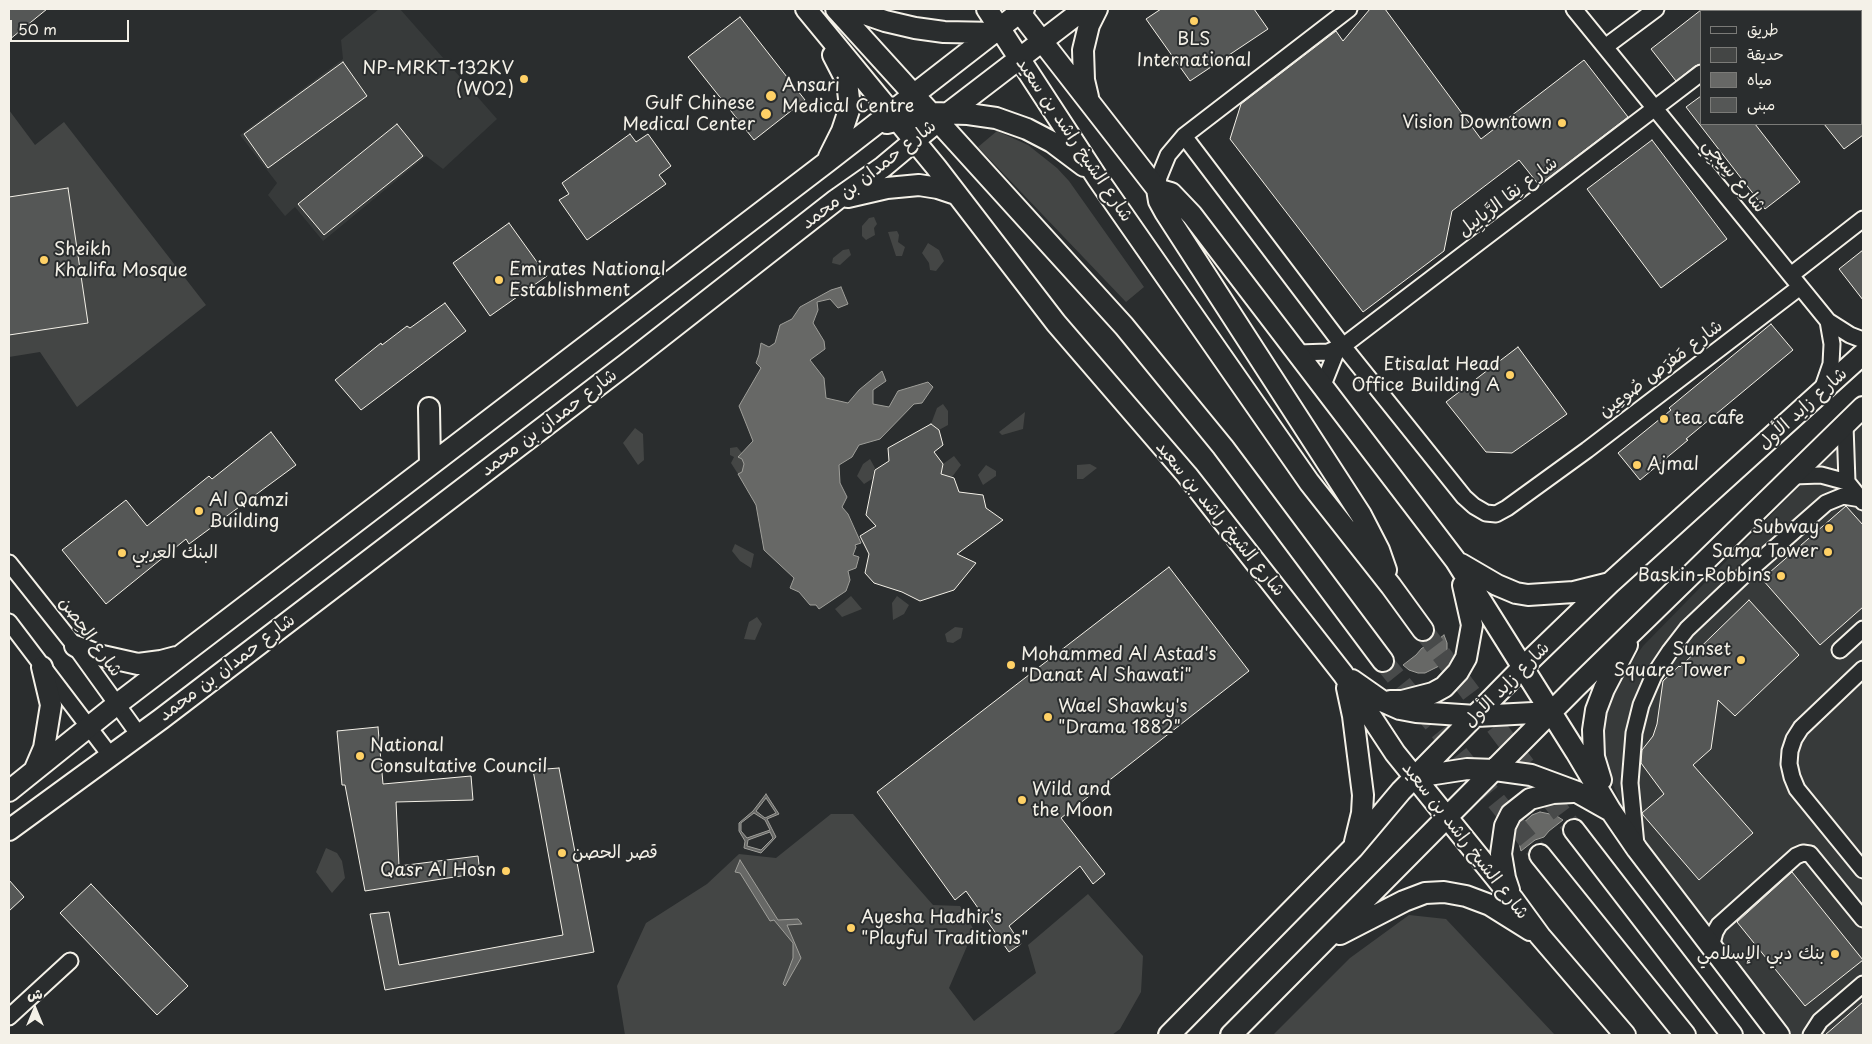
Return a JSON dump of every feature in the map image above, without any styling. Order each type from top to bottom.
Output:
[{"type":"main road","points":[[836,9],[914,94],[939,116],[1124,326],[1223,447],[1383,662]]},
{"type":"main road","points":[[850,9],[885,21],[915,28],[944,32],[999,31],[1038,35]]},
{"type":"main road","name":"شارع الشيخ راشد بن سعيد","points":[[987,9],[999,31],[1020,59],[1098,179],[1309,482],[1423,630]]},
{"type":"main road","points":[[1088,99],[1084,80],[1083,50],[1089,25],[1097,9]]},
{"type":"main road","name":"شارع حمدان بن محمد","points":[[9,791],[116,705],[874,125],[895,116],[914,94],[999,31],[1020,10]]},
{"type":"main road","name":"شارع الشيخ راشد بن سعيد","points":[[1020,10],[1157,189],[1159,201],[1165,212],[1361,515],[1379,550],[1391,586]]},
{"type":"main road","points":[[809,12],[844,73],[849,92],[850,107],[847,119],[827,162]]},
{"type":"main road","name":"شارع الشيخ راشد بن سعيد","points":[[809,12],[895,116],[1056,323],[1187,476],[1343,674],[1389,744],[1513,899],[1540,936],[1625,1035]]},
{"type":"main road","name":"شارع حمدان بن محمد","points":[[9,830],[139,735],[630,362],[836,200],[883,167],[914,141],[939,116],[1020,59],[1038,35],[1078,14]]},
{"type":"main road","points":[[895,116],[996,118],[1028,129],[1052,142],[1073,156],[1098,179]]},
{"type":"main road","points":[[836,200],[869,192],[919,186],[938,188],[956,194]]},
{"type":"main road","name":"شارع الشيخ راشد بن سعيد","points":[[1157,189],[1171,193],[1192,215],[1456,561],[1552,712],[1610,811],[1779,1035]]},
{"type":"main road","name":"شارع زايد الأول","points":[[1169,1035],[1352,848],[1388,805],[1523,667],[1610,583],[1863,354]]},
{"type":"main road","points":[[1231,1035],[1634,630],[1863,407]]},
{"type":"main road","points":[[429,408],[430,466]]},
{"type":"main road","points":[[1382,701],[1402,701],[1433,693],[1444,687],[1458,672],[1466,658],[1472,625],[1470,610],[1456,561]]},
{"type":"main road","points":[[1456,561],[1497,585],[1516,593],[1528,595],[1574,592],[1610,583]]},
{"type":"main road","points":[[1610,811],[1594,757],[1592,730],[1596,710],[1604,689],[1634,630]]},
{"type":"main road","points":[[75,646],[98,655],[138,664],[161,662],[183,655]]},
{"type":"main road","points":[[35,770],[44,748],[49,728],[51,705],[42,667]]},
{"type":"main road","points":[[1343,674],[1382,701],[1400,709],[1416,712],[1476,716],[1552,712]]},
{"type":"main road","points":[[1343,674],[1352,710],[1363,795],[1362,813],[1352,848]]},
{"type":"main road","points":[[1415,777],[1467,769],[1495,770],[1531,775],[1577,792],[1610,811]]},
{"type":"main road","points":[[1513,899],[1505,878],[1501,854],[1505,826],[1512,814],[1520,806],[1536,798],[1577,792]]},
{"type":"main road","points":[[1574,830],[1732,1035]]},
{"type":"main road","points":[[1540,855],[1685,1035]]},
{"type":"main road","points":[[1323,943],[1404,901],[1425,893],[1444,892],[1466,896],[1490,905],[1540,936]]},
{"type":"street","points":[[1157,189],[1159,177],[1168,155],[1184,136],[1349,9]]},
{"type":"street","name":"شارع سِيجِي","points":[[1574,9],[1828,321],[1863,340]]},
{"type":"street","points":[[1605,47],[1656,9]]},
{"type":"street","points":[[1862,62],[1863,68]]},
{"type":"street","name":"شارع نِقا الرَّيايِيل","points":[[1298,353],[1318,354],[1340,348],[1700,74]]},
{"type":"street","points":[[1184,136],[1340,348]]},
{"type":"street","name":"شارع مَفرَص صُوعِين","points":[[1340,348],[1464,497],[1486,513],[1496,514],[1545,481],[1795,281],[1863,219]]},
{"type":"street","points":[[1822,391],[1831,364],[1831,335],[1828,321]]},
{"type":"street","name":"شارع نِقا الرَّيايِيل","points":[[1323,385],[1340,348]]},
{"type":"street","points":[[1845,425],[1847,482]]},
{"type":"street","points":[[1793,476],[1821,475],[1847,482],[1862,500]]},
{"type":"street","points":[[1637,849],[1630,783],[1631,756],[1641,705],[1659,667],[1687,629],[1826,503],[1843,496],[1862,500]]},
{"type":"street","name":"شارع الحِصن","points":[[9,562],[75,646],[139,735]]},
{"type":"street","points":[[9,622],[110,755]]},
{"type":"street","points":[[1840,650],[1863,629]]},
{"type":"street","points":[[1863,669],[1801,728],[1794,739],[1790,751],[1789,764],[1796,789],[1863,870]]},
{"type":"street","points":[[1711,947],[1714,932],[1719,925],[1796,856],[1803,853],[1810,854],[1863,919]]},
{"type":"street","points":[[9,1017],[70,961]]},
{"type":"street","points":[[1811,1035],[1820,1021],[1863,984]]},
{"type":"shaded area","points":[[379,9],[400,9],[497,119],[443,169],[426,156],[323,241],[295,207],[285,216],[268,195],[277,183],[240,135],[343,59],[341,40]]},
{"type":"shaded area","points":[[1863,421],[1863,1035],[1790,1035],[1675,885],[1624,814],[1604,760],[1601,725],[1609,699],[1627,668],[1643,646]]},
{"type":"green space","points":[[9,110],[35,145],[64,122],[206,305],[77,407],[40,352],[9,357]]},
{"type":"green space","points":[[997,131],[1028,145],[1057,168],[1069,181],[1144,287],[1126,302],[978,147]]},
{"type":"green space","points":[[874,217],[877,224],[874,228],[875,235],[866,240],[862,236],[862,226],[869,218]]},
{"type":"green space","points":[[897,231],[899,235],[898,242],[905,247],[902,256],[896,256],[888,232]]},
{"type":"green space","points":[[928,243],[939,250],[944,261],[936,271],[930,270],[929,263],[922,253]]},
{"type":"green space","points":[[849,249],[851,255],[840,265],[832,263],[833,258],[843,250]]},
{"type":"green space","points":[[943,404],[948,411],[948,425],[939,430],[931,424],[937,408]]},
{"type":"green space","points":[[1025,412],[1023,429],[1002,435],[999,432]]},
{"type":"green space","points":[[635,428],[643,434],[644,460],[638,465],[623,443]]},
{"type":"green space","points":[[737,447],[742,453],[739,457],[744,464],[742,473],[738,474],[731,463],[734,457],[730,455],[730,448]]},
{"type":"green space","points":[[954,456],[961,465],[952,477],[941,474],[943,464]]},
{"type":"green space","points":[[870,459],[875,468],[872,479],[864,484],[857,476],[863,464]]},
{"type":"green space","points":[[1090,464],[1097,468],[1083,479],[1077,479],[1077,465]]},
{"type":"green space","points":[[986,465],[996,471],[996,476],[983,485],[978,475]]},
{"type":"green space","points":[[735,544],[754,554],[751,568],[740,561],[732,551]]},
{"type":"green space","points":[[851,596],[862,609],[842,617],[835,609]]},
{"type":"green space","points":[[897,596],[909,605],[904,614],[893,620],[892,603]]},
{"type":"green space","points":[[757,617],[762,624],[755,640],[744,639],[749,622]]},
{"type":"green space","points":[[955,627],[963,628],[961,638],[953,643],[947,642],[945,634]]},
{"type":"green space","points":[[831,814],[853,814],[933,905],[960,906],[974,930],[949,988],[974,1021],[1036,973],[1028,945],[1088,894],[1143,956],[1141,992],[1120,1029],[1112,1035],[625,1035],[617,986],[646,923],[707,884],[739,854],[776,858]]},
{"type":"green space","points":[[326,848],[337,853],[342,861],[345,878],[332,893],[316,872]]},
{"type":"green space","points":[[1409,915],[1446,919],[1555,1035],[1273,1035],[1350,958]]},
{"type":"water","points":[[841,287],[848,304],[838,308],[830,299],[817,302],[818,310],[813,323],[824,341],[825,349],[810,360],[824,378],[826,398],[848,403],[859,390],[882,371],[886,381],[873,390],[873,404],[889,407],[898,391],[928,382],[933,387],[922,403],[914,404],[880,439],[859,445],[852,457],[839,465],[840,483],[847,497],[842,507],[848,514],[861,543],[855,545],[853,555],[859,557],[856,568],[848,571],[850,580],[846,591],[819,609],[816,605],[810,605],[799,592],[790,588],[794,578],[764,550],[756,505],[738,474],[742,472],[744,464],[742,459],[738,457],[753,441],[739,406],[761,368],[756,363],[761,343],[769,347],[775,343],[780,325],[792,319],[800,307],[831,290]]},
{"type":"water","points":[[1444,635],[1447,650],[1446,656],[1439,666],[1425,673],[1418,673],[1409,670],[1403,665],[1422,648],[1429,646]]},
{"type":"water","points":[[766,794],[779,814],[767,819],[776,837],[761,853],[744,848],[745,841],[739,831],[739,823],[753,811]],"holes":[[[766,798],[776,813],[765,818],[756,811]],[[754,813],[765,820],[770,830],[747,838],[741,831],[741,823]],[[770,832],[773,838],[761,850],[747,846],[748,840]]]},
{"type":"water","points":[[1540,812],[1555,815],[1563,820],[1544,837],[1535,840],[1521,851],[1518,839],[1521,825],[1532,815]]},
{"type":"water","points":[[740,860],[778,920],[798,919],[802,924],[787,925],[801,958],[785,986],[783,984],[793,958],[793,943],[774,920],[770,921],[740,873],[735,872]]},
{"type":"building","points":[[9,9],[47,9],[9,40]]},
{"type":"building","points":[[1161,9],[1254,9],[1268,29],[1190,81],[1146,19]]},
{"type":"building","points":[[1370,9],[1385,9],[1481,139],[1584,60],[1628,117],[1539,185],[1519,160],[1452,211],[1444,251],[1363,312],[1230,139],[1241,104],[1336,31],[1343,41]]},
{"type":"building","points":[[1700,11],[1700,64],[1676,81],[1651,49]]},
{"type":"building","points":[[740,17],[805,100],[754,140],[688,57]]},
{"type":"building","points":[[343,62],[367,96],[268,168],[244,134]]},
{"type":"building","points":[[1700,97],[1700,125],[1756,125],[1800,182],[1765,209],[1686,107]]},
{"type":"building","points":[[397,124],[423,156],[324,235],[298,204]]},
{"type":"building","points":[[1863,124],[1863,135],[1844,149],[1825,125]]},
{"type":"building","points":[[630,134],[636,142],[648,134],[671,166],[659,175],[666,184],[587,240],[559,200],[569,194],[562,183]]},
{"type":"building","points":[[1652,140],[1727,239],[1661,288],[1587,189]]},
{"type":"building","name":"Sheikh Khalifa Mosque","points":[[68,188],[88,323],[9,335],[9,197]]},
{"type":"building","points":[[509,223],[547,276],[490,316],[453,263]]},
{"type":"building","points":[[1863,250],[1863,300],[1839,269]]},
{"type":"building","points":[[445,303],[466,331],[361,410],[335,380],[381,343],[382,345],[407,326],[410,328]]},
{"type":"building","points":[[1771,324],[1793,350],[1640,480],[1618,453],[1671,410],[1669,408]]},
{"type":"building","name":"Etisalat Head Office Building A","points":[[1518,347],[1567,414],[1512,453],[1486,452],[1446,402]]},
{"type":"building","points":[[931,424],[939,430],[943,445],[934,452],[943,464],[941,474],[954,478],[959,492],[983,495],[986,508],[1003,520],[957,554],[976,563],[954,590],[920,601],[902,592],[874,583],[865,573],[869,554],[860,536],[876,526],[866,515],[875,470],[889,461],[888,448]]},
{"type":"building","points":[[271,432],[296,465],[189,544],[186,539],[106,604],[62,550],[126,500],[147,526],[209,476],[212,479]]},
{"type":"building","name":"Sama Tower","points":[[1846,506],[1863,525],[1863,607],[1820,645],[1762,579]]},
{"type":"building","points":[[1169,567],[1249,671],[1061,818],[1105,874],[1093,884],[1080,866],[1009,926],[1021,944],[1009,952],[966,891],[955,900],[877,792]]},
{"type":"building","points":[[1749,600],[1799,655],[1735,716],[1718,700],[1711,749],[1693,765],[1753,833],[1699,880],[1642,813],[1664,794],[1641,763],[1642,750],[1653,736],[1657,724],[1663,681]]},
{"type":"building","points":[[378,727],[383,784],[471,776],[473,800],[396,802],[399,866],[478,856],[480,873],[365,891],[345,785],[342,785],[337,731]]},
{"type":"building","name":"قصر الحصن","points":[[559,768],[594,952],[385,990],[370,914],[389,912],[399,965],[563,935],[533,770]]},
{"type":"building","points":[[1792,872],[1863,960],[1805,1006],[1737,922]]},
{"type":"building","points":[[9,880],[24,897],[9,911]]},
{"type":"building","points":[[91,884],[188,986],[157,1015],[60,913]]},
{"type":"building","points":[[1863,1002],[1863,1035],[1825,1035]]},
{"type":"tunnel","points":[[1423,630],[1574,830]]},
{"type":"tunnel","points":[[1383,661],[1540,855]]},
{"type":"place","name":"BLS International","points":[[1194,21]]},
{"type":"place","name":"NP-MRKT-132KV (W02)","points":[[524,79]]},
{"type":"place","name":"Ansari Medical Centre","points":[[771,96]]},
{"type":"place","name":"Gulf Chinese Medical Center","points":[[766,114]]},
{"type":"place","name":"Vision Downtown","points":[[1562,123]]},
{"type":"place","name":"Sheikh Khalifa Mosque","points":[[44,260]]},
{"type":"place","name":"Emirates National Establishment","points":[[499,280]]},
{"type":"place","name":"Etisalat Head Office Building A","points":[[1510,375]]},
{"type":"place","name":"tea cafe","points":[[1664,419]]},
{"type":"place","name":"Ajmal","points":[[1637,465]]},
{"type":"place","name":"Al Qamzi Building","points":[[199,511]]},
{"type":"place","name":"Subway","points":[[1829,528]]},
{"type":"place","name":"Sama Tower","points":[[1828,552]]},
{"type":"place","name":"البنك العربي","points":[[122,553]]},
{"type":"place","name":"Baskin-Robbins","points":[[1781,576]]},
{"type":"place","name":"Sunset Square Tower","points":[[1741,660]]},
{"type":"place","name":"Mohammed Al Astad's \"Danat Al Shawati\"","points":[[1011,665]]},
{"type":"place","name":"Wael Shawky's \"Drama 1882\"","points":[[1048,717]]},
{"type":"place","name":"National Consultative Council","points":[[360,756]]},
{"type":"place","name":"Wild and the Moon","points":[[1022,800]]},
{"type":"place","name":"قصر الحصن","points":[[562,853]]},
{"type":"place","name":"Qasr Al Hosn","points":[[506,871]]},
{"type":"place","name":"Ayesha Hadhir's \"Playful Traditions\"","points":[[851,928]]},
{"type":"place","name":"بنك دبي الإسلامي","points":[[1835,954]]}]
